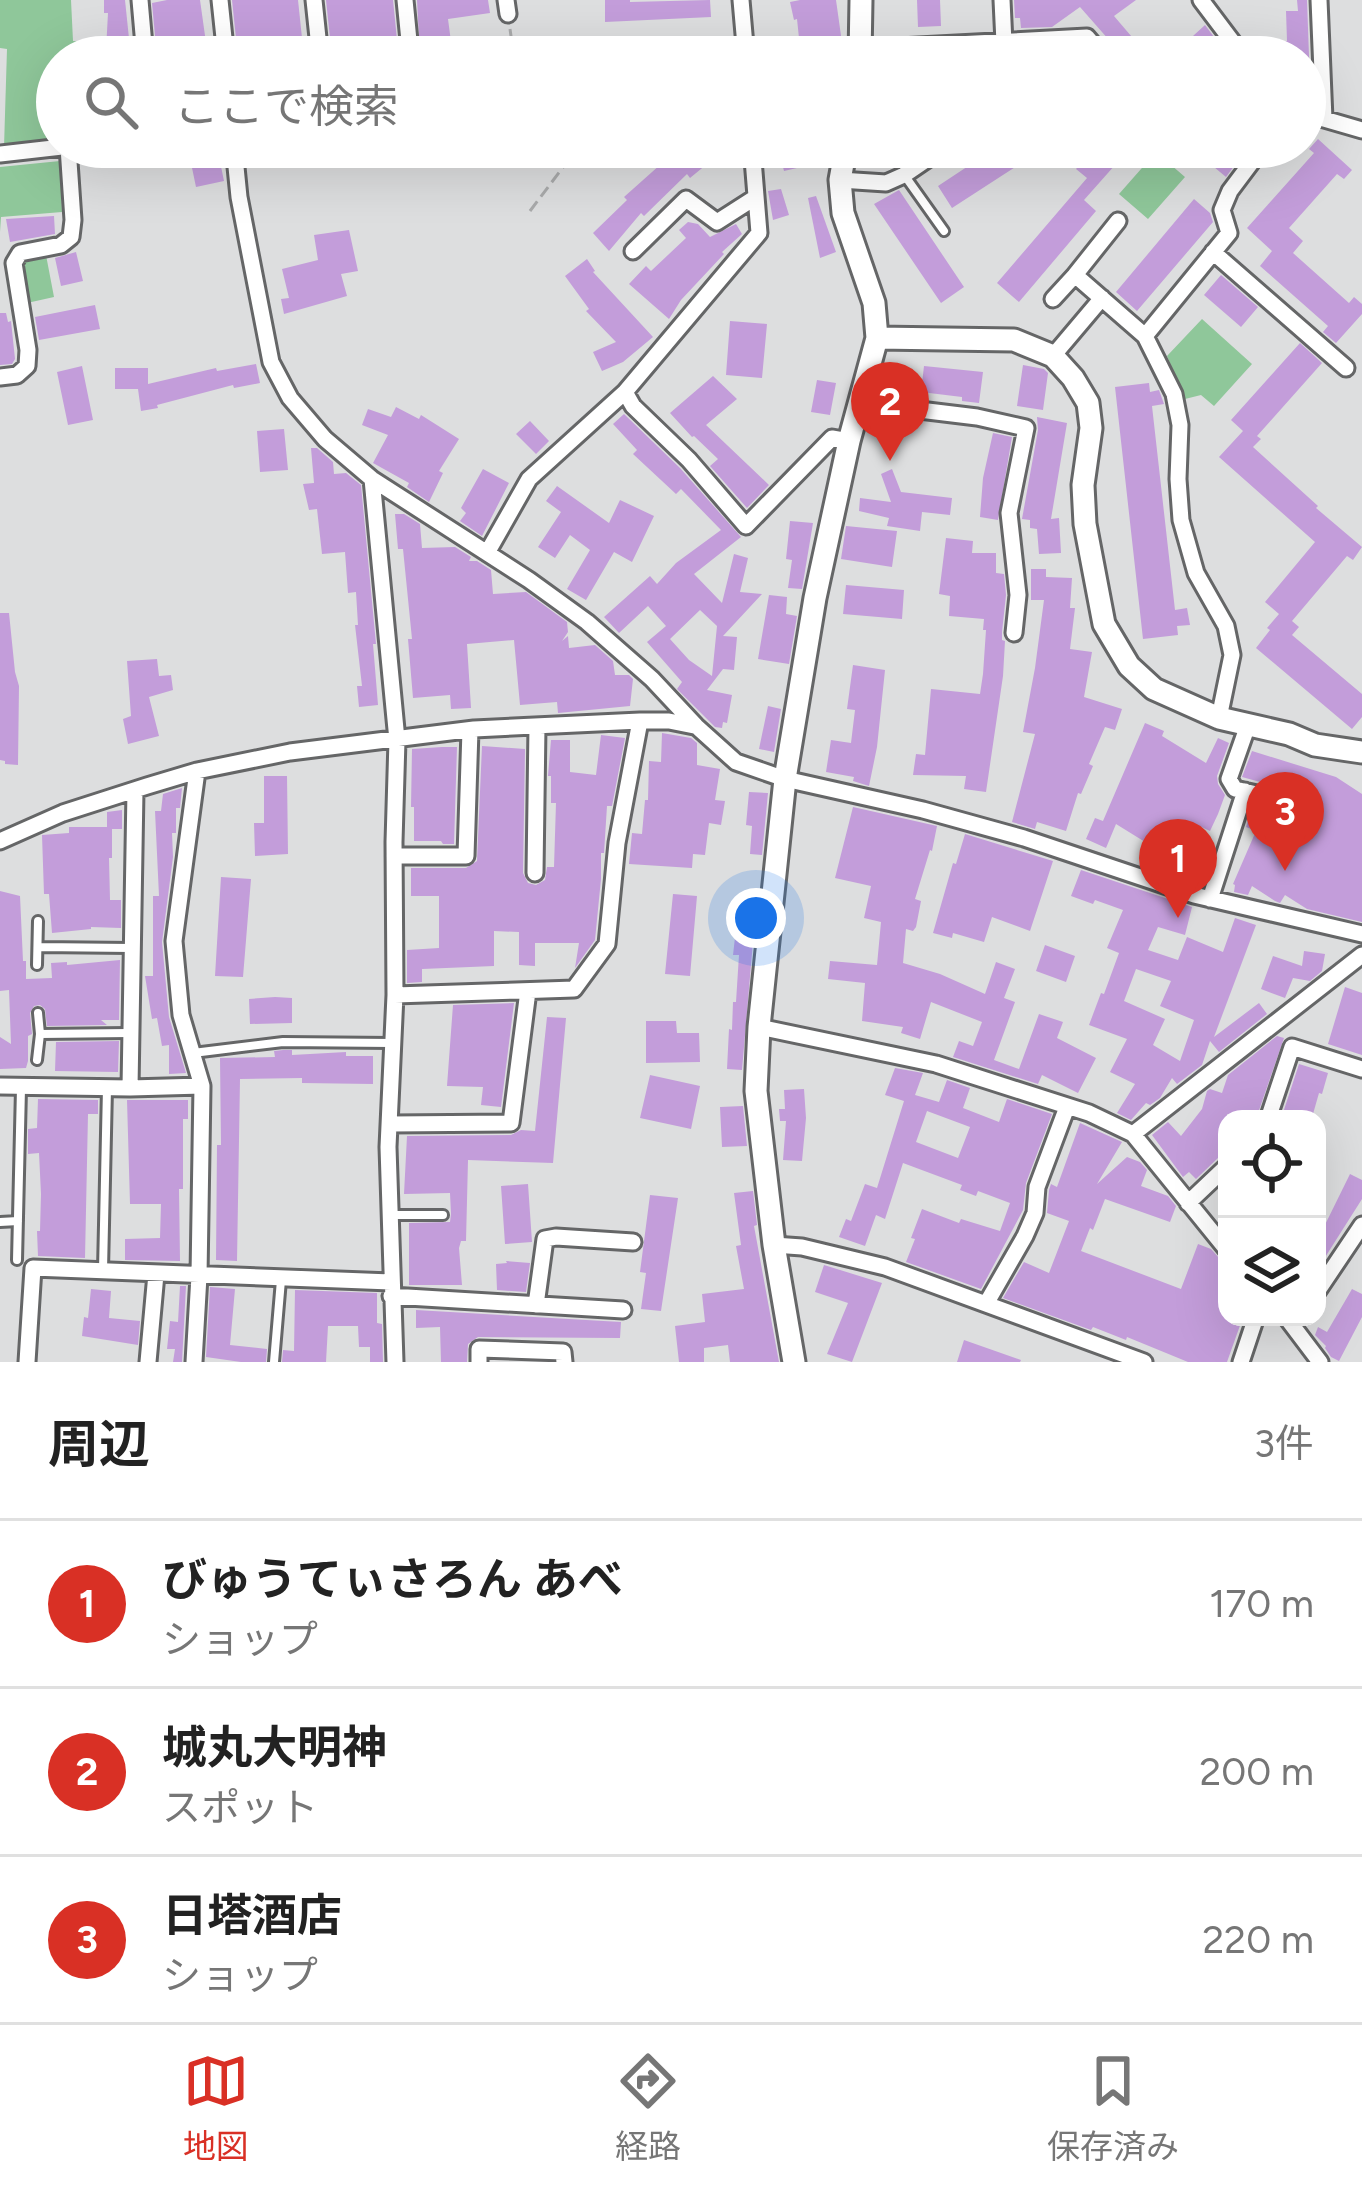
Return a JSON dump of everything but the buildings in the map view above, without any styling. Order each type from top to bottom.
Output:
[{"type":"street","points":[[140,0],[144,36]]},
{"type":"street","points":[[220,0],[224,36]]},
{"type":"street","points":[[314,0],[318,36]]},
{"type":"street","points":[[405,0],[409,36]]},
{"type":"street","points":[[741,0],[744,36]]},
{"type":"street","points":[[861,0],[861,36]]},
{"type":"street","points":[[1002,0],[1004,36]]},
{"type":"street","points":[[1201,0],[1228,36]]},
{"type":"street","points":[[1318,0],[1320,36]]},
{"type":"street","points":[[1326,120],[1362,130]]},
{"type":"street","points":[[0,154],[36,150]]},
{"type":"street","points":[[0,377],[17,375],[27,366],[14,263],[20,253],[61,245],[71,236],[67,168]]},
{"type":"street","points":[[236,168],[271,362],[290,398],[325,439],[372,479],[587,622],[736,762],[785,779],[1024,838],[1210,899],[1362,934]]},
{"type":"street","points":[[488,553],[529,479],[626,392],[759,233],[754,168]]},
{"type":"street","points":[[794,1362],[755,1091],[785,779],[815,598],[877,338],[874,303],[843,212],[842,168]]},
{"type":"street","points":[[840,181],[886,183],[914,168]]},
{"type":"street","points":[[1145,336],[1229,233],[1222,210],[1247,168]]},
{"type":"street","points":[[633,251],[686,199],[717,222],[756,197]]},
{"type":"street","points":[[1053,299],[1118,221]]},
{"type":"street","points":[[1214,252],[1346,368]]},
{"type":"street","points":[[1076,275],[1145,336],[1174,394],[1180,425],[1181,520],[1196,573],[1226,626],[1232,655],[1219,718]]},
{"type":"street","points":[[1053,356],[1102,298]]},
{"type":"street","points":[[877,338],[1014,340],[1053,356],[1088,403],[1091,428],[1083,485],[1085,524],[1104,624],[1129,666],[1154,689],[1219,718],[1315,745],[1362,752]]},
{"type":"street","points":[[626,392],[633,406],[689,460],[746,526],[832,438],[849,441]]},
{"type":"street","points":[[862,403],[1026,428],[1009,513],[1018,595],[1014,633]]},
{"type":"street","points":[[372,479],[397,740],[394,1043],[388,1147],[395,1362]]},
{"type":"street","points":[[0,841],[63,813],[135,790],[197,771],[290,752],[470,730],[640,721],[696,726]]},
{"type":"street","points":[[395,994],[574,989],[607,944],[617,843],[640,721]]},
{"type":"street","points":[[1248,725],[1229,778],[1235,789],[1278,799]]},
{"type":"street","points":[[535,873],[537,726]]},
{"type":"street","points":[[394,856],[466,856],[470,730]]},
{"type":"street","points":[[194,1362],[202,1086],[181,1015],[174,940],[197,771]]},
{"type":"street","points":[[130,1088],[135,790]]},
{"type":"street","points":[[1210,899],[1245,791]]},
{"type":"street","points":[[1133,1134],[1362,955]]},
{"type":"street","points":[[391,1124],[511,1123],[528,991]]},
{"type":"street","points":[[759,1027],[935,1064],[1089,1113],[1133,1134],[1218,1239]]},
{"type":"street","points":[[1271,1110],[1292,1047],[1362,1069]]},
{"type":"street","points":[[0,1086],[202,1086]]},
{"type":"street","points":[[986,1304],[1035,1213],[1037,1187],[1067,1107]]},
{"type":"street","points":[[1188,1204],[1218,1175]]},
{"type":"street","points":[[1326,1279],[1362,1225]]},
{"type":"street","points":[[536,1305],[545,1239],[634,1242]]},
{"type":"street","points":[[774,1245],[885,1267],[1144,1362]]},
{"type":"street","points":[[27,1362],[33,1268],[281,1279],[623,1310]]},
{"type":"street","points":[[148,1362],[156,1274]]},
{"type":"street","points":[[1241,1362],[1253,1326]]},
{"type":"street","points":[[1298,1326],[1320,1362]]},
{"type":"street","points":[[479,1362],[479,1348],[563,1352],[564,1362]]},
{"type":"lane","points":[[904,175],[944,231]]},
{"type":"lane","points":[[38,921],[38,965]]},
{"type":"lane","points":[[39,947],[132,948]]},
{"type":"lane","points":[[38,1013],[38,1060]]},
{"type":"lane","points":[[40,1034],[131,1033]]},
{"type":"lane","points":[[193,1053],[283,1042],[394,1043]]},
{"type":"lane","points":[[17,1259],[21,1087]]},
{"type":"lane","points":[[103,1271],[107,1088]]},
{"type":"lane","points":[[389,1215],[443,1215]]},
{"type":"lane","points":[[0,1222],[18,1221]]},
{"type":"lane","points":[[274,1362],[281,1279]]},
{"type":"path","points":[[530,211],[562,168]]},
{"type":"green space","points":[[0,0],[71,0],[73,36],[36,36],[36,145],[4,147],[7,49],[0,48]]},
{"type":"green space","points":[[36,163],[36,168],[60,168],[62,212],[1,217],[0,232],[0,167]]},
{"type":"green space","points":[[1142,168],[1175,168],[1185,177],[1148,219],[1119,194]]},
{"type":"green space","points":[[46,255],[54,297],[27,303],[21,270],[25,260]]},
{"type":"green space","points":[[1202,319],[1252,364],[1214,406],[1201,395],[1185,399],[1167,356]]},
{"type":"place","name":"城丸大明神","points":[[890,461]]},
{"type":"place","name":"日塔酒店","points":[[1285,871]]},
{"type":"place","name":"びゅうてぃさろん あべ","points":[[1178,918]]}]
